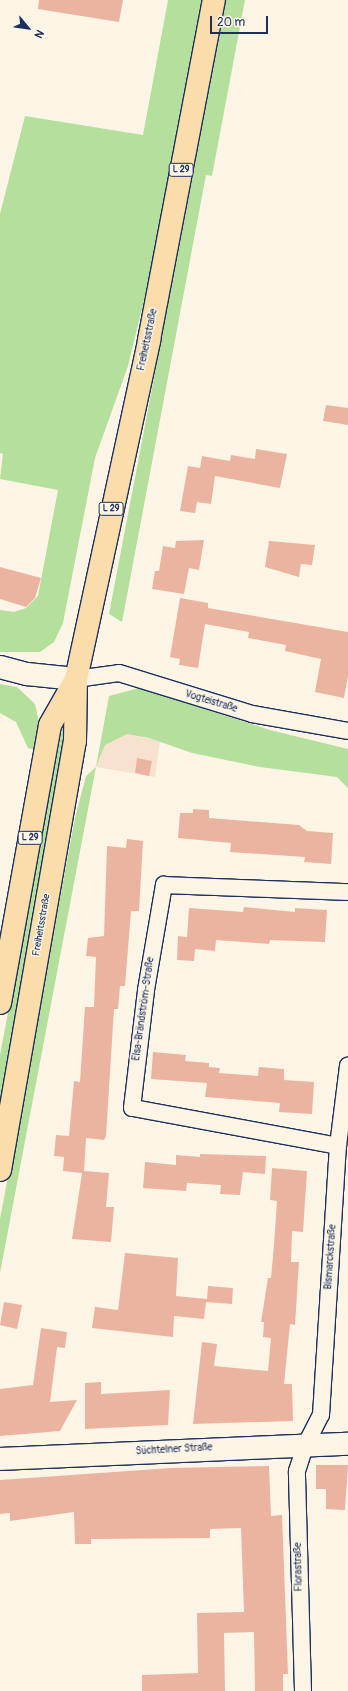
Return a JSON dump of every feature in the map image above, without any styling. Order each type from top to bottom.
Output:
[{"type":"main road","name":"Freiheitsstraße","points":[[0,1170],[74,741],[76,678],[149,340],[214,0]]},
{"type":"main road","points":[[0,667],[27,674],[76,678]]},
{"type":"main road","name":"Freiheitsstraße","points":[[0,1003],[50,725],[76,678]]},
{"type":"main road","name":"Süchtelner Straße","points":[[0,1459],[306,1444],[348,1444]]},
{"type":"street","name":"Vogteistraße","points":[[76,678],[118,673],[252,714],[348,731]]},
{"type":"street","name":"Elsa-Brändström-Straße","points":[[338,1146],[132,1108],[146,990],[164,885],[348,892]]},
{"type":"street","name":"Bismarckstraße","points":[[306,1444],[321,1415],[338,1146],[348,1066]]},
{"type":"street","name":"Florastraße","points":[[303,1691],[297,1471],[306,1444]]},
{"type":"shaded area","points":[[127,734],[160,741],[155,777],[96,767],[105,745]]},
{"type":"green space","points":[[168,0],[204,0],[151,271],[128,366],[95,458],[63,623],[54,642],[40,652],[0,652],[0,610],[14,612],[26,608],[38,596],[58,490],[0,479],[3,454],[0,453],[0,214],[25,116],[143,135]]},
{"type":"green space","points":[[226,0],[245,0],[212,176],[206,175],[122,622],[109,614]]},
{"type":"green space","points":[[0,684],[17,687],[35,704],[41,731],[39,751],[28,748],[16,722],[0,713]]},
{"type":"green space","points":[[139,688],[270,730],[348,749],[348,788],[337,777],[260,767],[192,753],[149,738],[127,734],[105,745],[96,767],[109,696]]},
{"type":"green space","points":[[66,727],[40,874],[35,937],[0,1123],[0,1055],[62,729]]},
{"type":"green space","points":[[96,767],[0,1273],[0,1219],[75,818],[86,776]]},
{"type":"building","points":[[39,0],[123,0],[119,22],[38,9]]},
{"type":"building","points":[[326,405],[348,408],[348,425],[323,421]]},
{"type":"building","points":[[256,449],[287,454],[280,488],[215,476],[211,504],[197,502],[195,513],[180,511],[188,466],[200,468],[202,456],[230,461],[231,455],[255,459]]},
{"type":"building","points":[[204,540],[199,570],[189,568],[184,594],[152,589],[155,571],[159,571],[163,546],[175,548],[176,541]]},
{"type":"building","points":[[269,541],[315,545],[312,565],[301,564],[299,577],[265,567]]},
{"type":"building","points":[[0,567],[41,578],[35,598],[26,607],[0,599]]},
{"type":"building","points":[[180,598],[208,603],[208,608],[348,632],[348,676],[344,698],[315,692],[321,659],[285,651],[286,645],[248,638],[249,632],[205,624],[198,668],[179,665],[180,659],[170,657]]},
{"type":"building","points":[[137,758],[152,761],[149,776],[135,773]]},
{"type":"building","points":[[193,809],[209,810],[209,818],[299,825],[307,831],[333,833],[331,864],[304,862],[305,857],[230,852],[231,843],[178,838],[180,813],[193,813]]},
{"type":"building","points":[[127,839],[143,841],[139,911],[131,911],[125,986],[120,986],[118,1009],[114,1009],[106,1136],[104,1140],[86,1138],[84,1171],[109,1173],[106,1207],[114,1207],[111,1242],[72,1239],[82,1173],[63,1171],[64,1157],[54,1156],[56,1135],[69,1136],[74,1081],[80,1082],[85,1007],[94,1007],[96,957],[86,956],[88,938],[104,936],[107,846],[126,848]]},
{"type":"building","points":[[244,907],[295,912],[295,908],[327,910],[325,942],[270,940],[269,944],[216,940],[215,951],[195,949],[194,961],[177,960],[178,936],[187,937],[189,908],[243,912]]},
{"type":"building","points":[[153,1052],[186,1055],[185,1061],[209,1063],[209,1067],[220,1068],[219,1073],[258,1076],[259,1067],[284,1069],[284,1080],[314,1082],[312,1114],[279,1112],[280,1103],[205,1097],[207,1083],[151,1079]]},
{"type":"building","points":[[200,1154],[266,1156],[265,1174],[243,1172],[240,1195],[220,1194],[221,1185],[187,1183],[186,1191],[143,1188],[145,1162],[176,1165],[176,1155],[200,1157]]},
{"type":"building","points":[[272,1168],[307,1171],[303,1232],[292,1231],[291,1262],[299,1262],[295,1325],[290,1324],[284,1384],[292,1384],[293,1421],[193,1424],[202,1342],[217,1344],[214,1366],[268,1371],[271,1338],[263,1337],[264,1322],[261,1322],[268,1278],[271,1278],[274,1245],[277,1201],[270,1200]]},
{"type":"building","points":[[125,1253],[178,1258],[176,1296],[207,1299],[208,1286],[233,1288],[232,1304],[206,1302],[204,1319],[174,1316],[173,1337],[92,1328],[95,1307],[118,1310]]},
{"type":"building","points":[[4,1302],[22,1305],[17,1329],[0,1325]]},
{"type":"building","points":[[41,1328],[67,1332],[65,1348],[57,1347],[50,1402],[77,1400],[60,1431],[0,1436],[0,1389],[33,1385]]},
{"type":"building","points":[[101,1382],[101,1394],[170,1390],[168,1425],[85,1429],[85,1383]]},
{"type":"building","points":[[316,1465],[348,1465],[345,1510],[326,1509],[326,1489],[316,1489]]},
{"type":"building","points":[[269,1466],[271,1516],[282,1515],[288,1674],[283,1674],[283,1691],[255,1691],[254,1632],[224,1633],[225,1691],[142,1691],[142,1675],[198,1673],[197,1613],[244,1612],[241,1528],[210,1529],[210,1538],[91,1539],[91,1544],[75,1544],[74,1512],[10,1521],[10,1513],[0,1514],[0,1480],[171,1468]]}]
